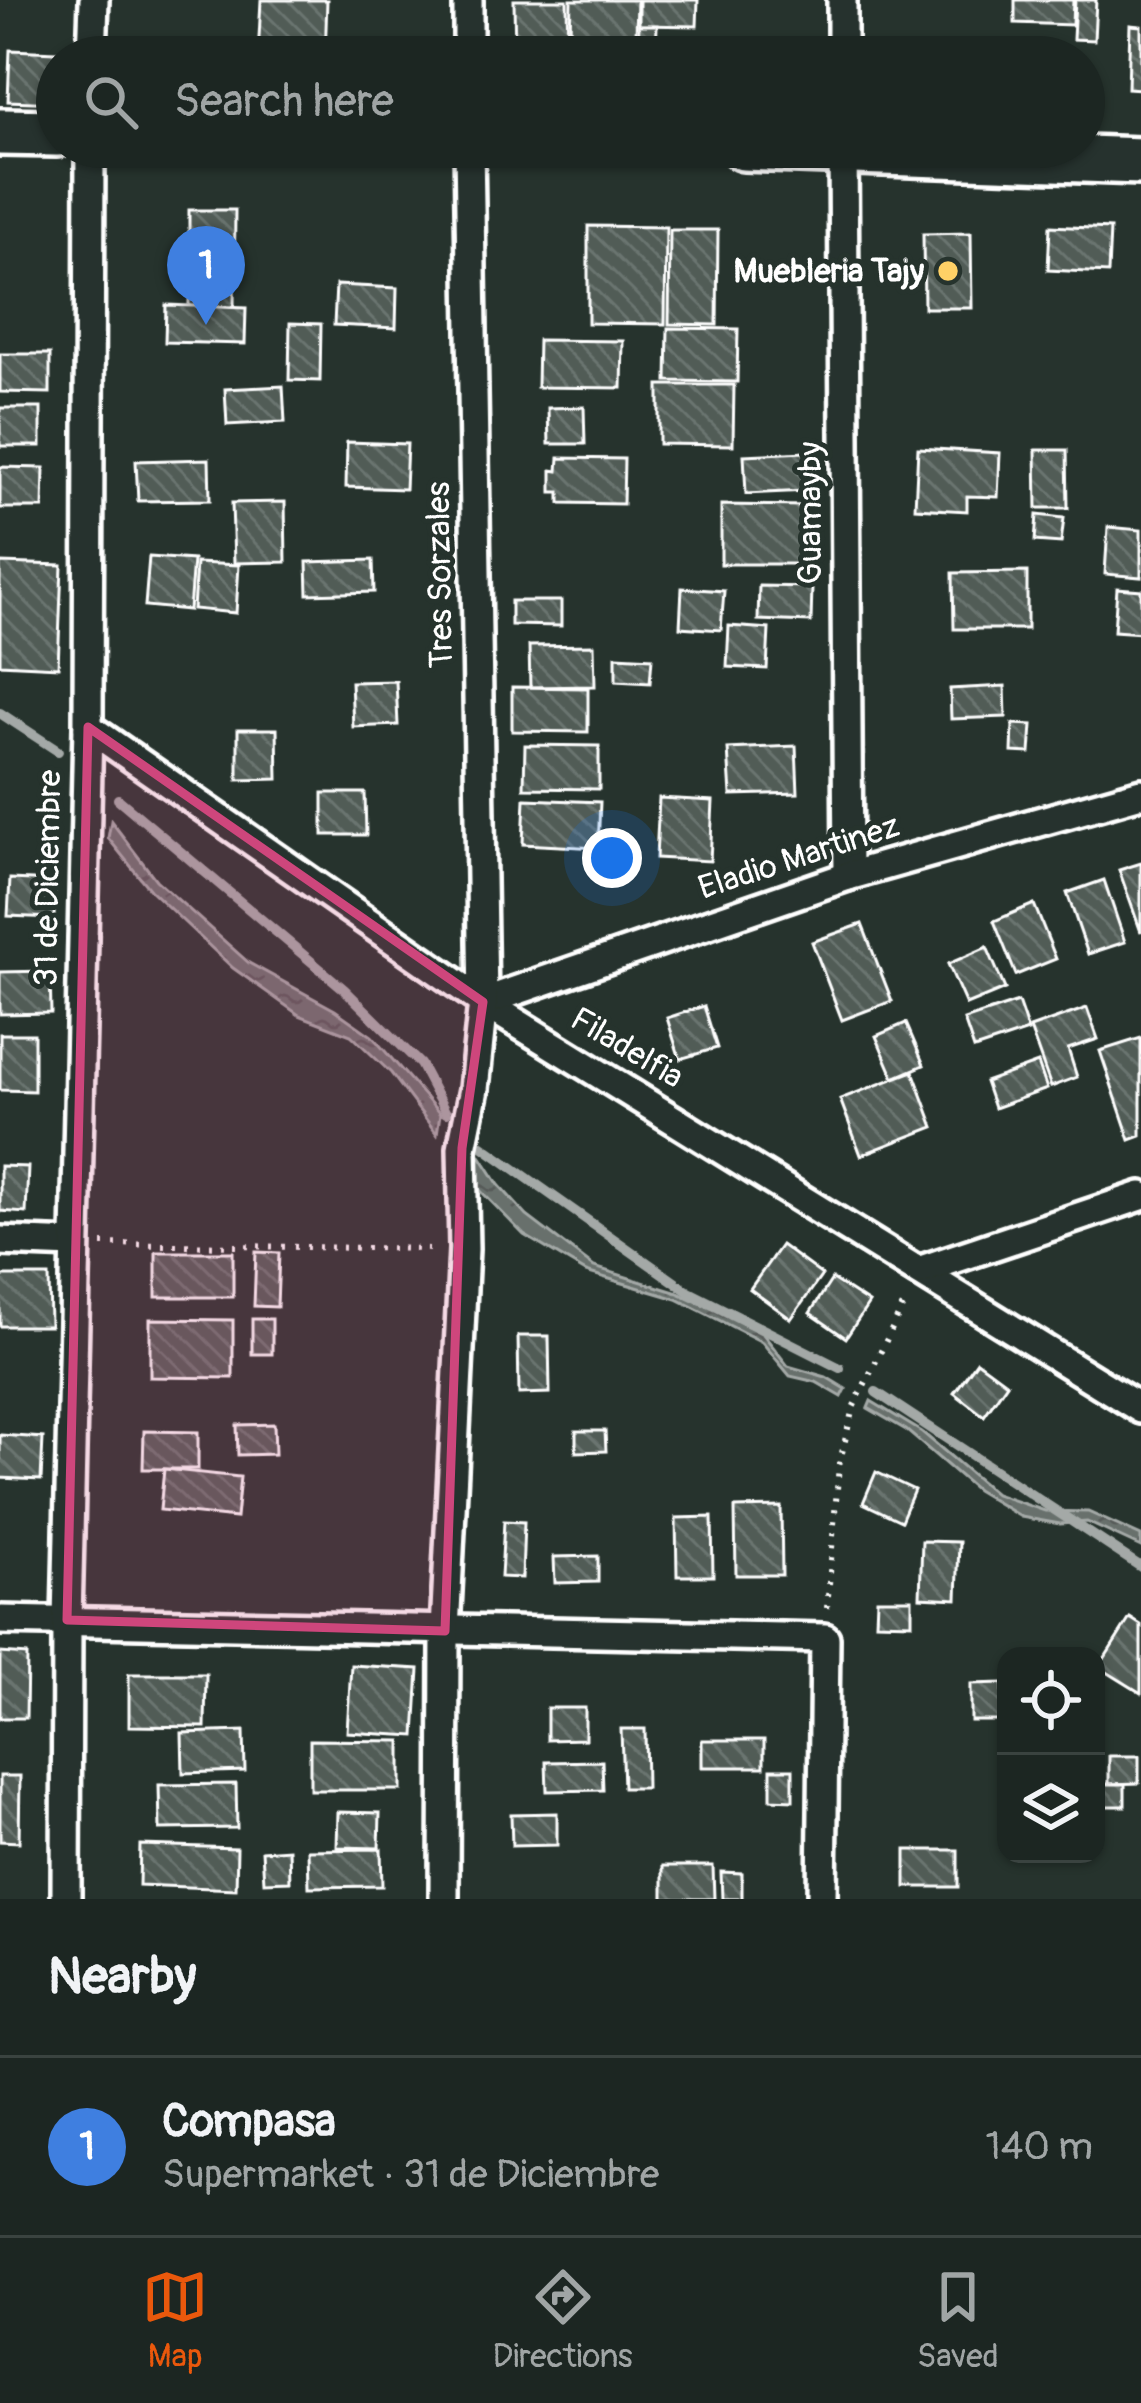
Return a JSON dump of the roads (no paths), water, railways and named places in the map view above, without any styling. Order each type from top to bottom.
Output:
[{"type":"main road","points":[[0,132],[36,133]]},
{"type":"main road","points":[[1105,159],[1141,160]]},
{"type":"street","points":[[93,36],[94,0]]},
{"type":"street","points":[[468,0],[468,36]]},
{"type":"street","points":[[842,0],[842,36]]},
{"type":"street","name":"31 de Diciembre","points":[[66,1899],[88,727],[90,168]]},
{"type":"street","name":"Tres Sorzales","points":[[444,1899],[446,1631],[464,1249],[462,1148],[483,1002],[469,168]]},
{"type":"street","name":"Guamayby","points":[[843,168],[848,876]]},
{"type":"street","name":"Filadelfia","points":[[88,727],[483,1002],[1141,1409]]},
{"type":"street","name":"Eladio Martinez","points":[[483,1002],[848,876],[1141,793]]},
{"type":"street","points":[[921,1270],[1141,1196]]},
{"type":"street","points":[[0,1241],[75,1244]]},
{"type":"street","points":[[0,1620],[825,1638],[822,1899]]},
{"type":"water","points":[[111,821],[156,880],[249,963],[372,1036],[440,1114],[437,1134],[391,1073],[351,1035],[299,1015],[233,968],[150,890],[108,838]]},
{"type":"water","points":[[475,1148],[527,1216],[594,1267],[678,1293],[763,1334],[788,1366],[826,1377],[846,1389],[842,1397],[816,1382],[790,1376],[762,1342],[677,1299],[586,1272],[524,1235],[472,1182]]},
{"type":"water","points":[[871,1401],[922,1432],[995,1494],[1045,1511],[1088,1512],[1141,1536],[1141,1547],[1087,1522],[1060,1524],[1021,1517],[976,1490],[906,1430],[868,1408]]},
{"type":"waterway","points":[[0,713],[58,751]]},
{"type":"waterway","points":[[118,799],[344,989],[420,1064],[446,1113]]},
{"type":"waterway","points":[[475,1141],[689,1292],[840,1368]]},
{"type":"waterway","points":[[876,1392],[1141,1567]]},
{"type":"place","name":"Muebleria Tajy","points":[[948,271]]},
{"type":"place","name":"Compasa","points":[[206,325]]}]
